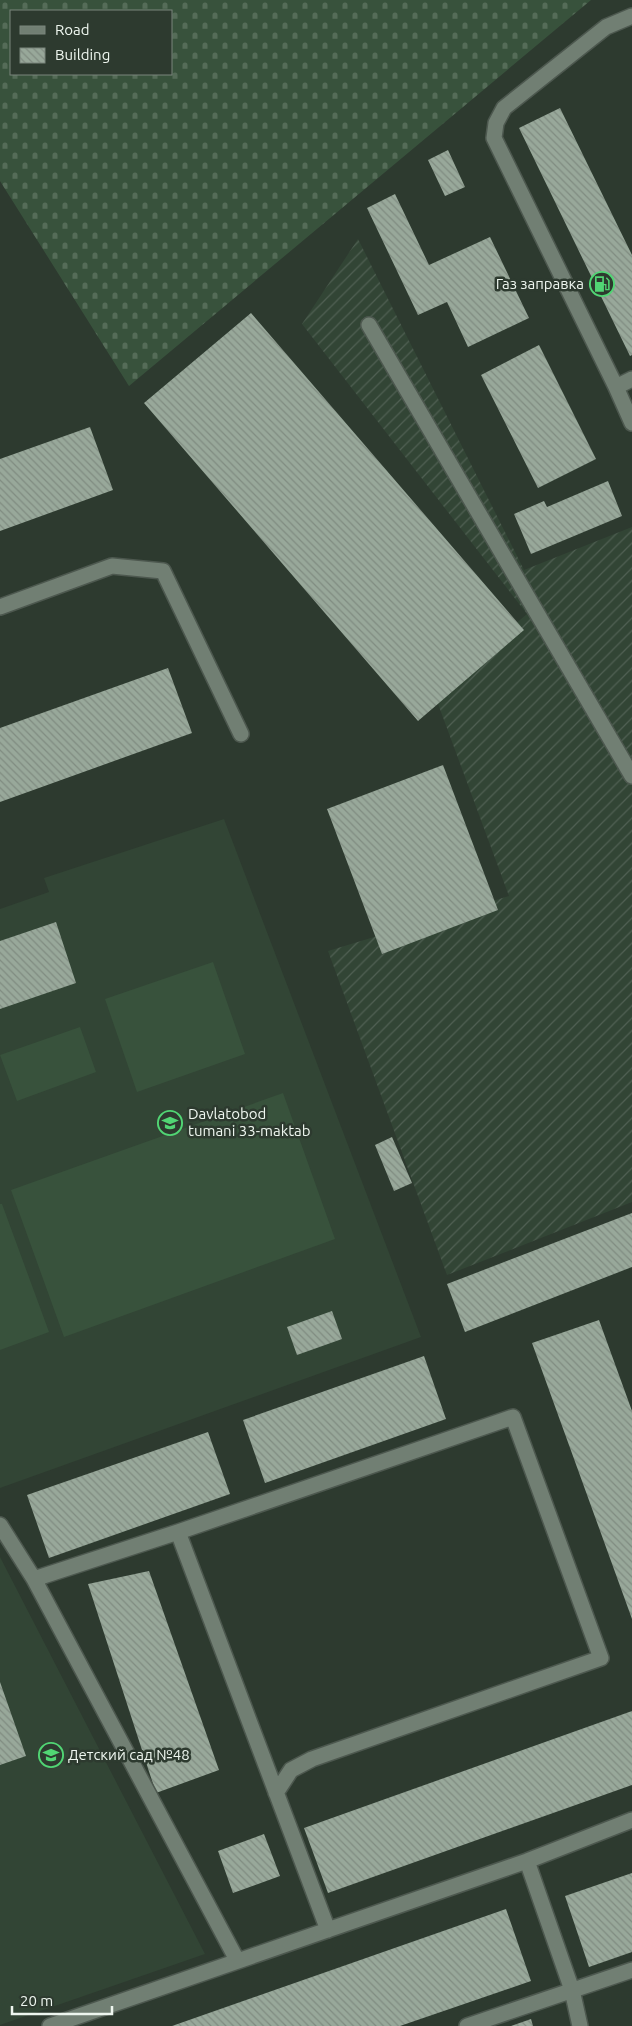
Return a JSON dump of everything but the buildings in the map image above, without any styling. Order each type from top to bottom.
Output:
[{"type":"street","points":[[632,16],[606,28],[504,108],[496,123],[494,138],[616,387],[632,424]]},
{"type":"street","points":[[369,325],[632,776]]},
{"type":"street","points":[[616,387],[632,379]]},
{"type":"street","points":[[0,607],[112,566],[163,571],[241,734]]},
{"type":"street","points":[[34,1579],[178,1532],[514,1417],[601,1658],[312,1759],[291,1770],[276,1793]]},
{"type":"street","points":[[0,1525],[34,1579],[237,1960]]},
{"type":"street","points":[[178,1532],[328,1930]]},
{"type":"street","points":[[50,2026],[527,1861],[632,1820]]},
{"type":"street","points":[[527,1861],[572,1990],[580,2026]]},
{"type":"street","points":[[467,2026],[632,1970]]},
{"type":"shaded area","points":[[358,239],[524,570],[632,527],[632,1202],[447,1275],[328,951],[509,896],[434,693],[527,614],[302,324]]},
{"type":"shaded area","name":"Davlatobod tumani 33-maktab","points":[[224,819],[421,1337],[0,1488],[0,909],[49,892],[44,878]]},
{"type":"shaded area","name":"Детский сад №48","points":[[0,1557],[205,1954],[0,2025]]},
{"type":"green space","points":[[0,0],[591,0],[129,386],[0,181]]},
{"type":"green space","points":[[213,962],[245,1054],[137,1092],[105,999]]},
{"type":"green space","points":[[80,1027],[96,1072],[17,1101],[0,1055]]},
{"type":"green space","points":[[283,1093],[335,1239],[64,1337],[11,1190]]},
{"type":"green space","points":[[0,1204],[2,1204],[49,1332],[0,1350]]},
{"type":"place","name":"Газ заправка","points":[[602,284]]},
{"type":"place","name":"Davlatobod tumani 33-maktab","points":[[170,1123]]},
{"type":"place","name":"Детский сад №48","points":[[51,1755]]}]
